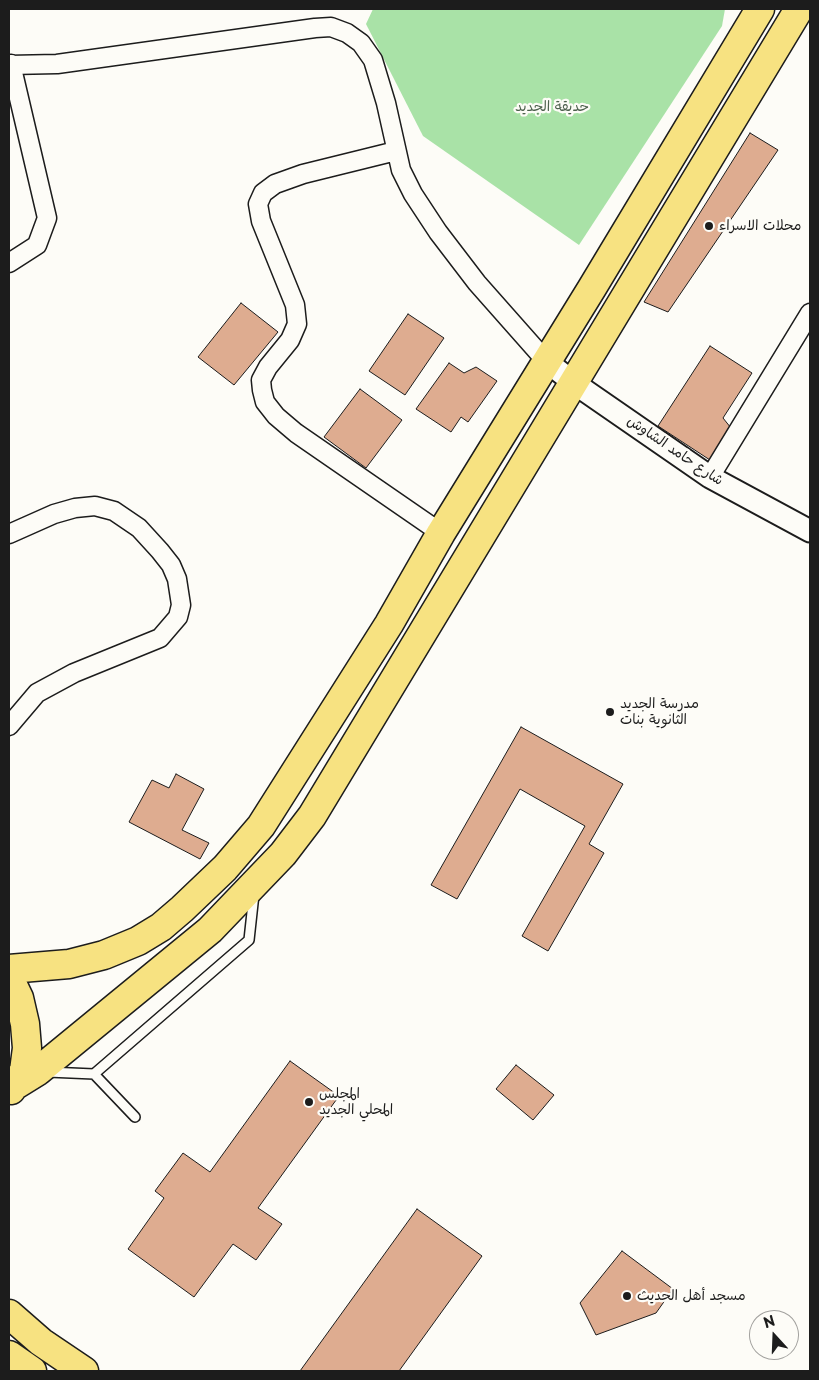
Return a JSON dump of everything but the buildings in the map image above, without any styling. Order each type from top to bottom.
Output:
[{"type":"main road","points":[[9,969],[69,964],[104,954],[138,941],[162,927],[225,868],[261,826],[389,624],[441,533],[598,280],[760,9]]},
{"type":"main road","points":[[21,1083],[181,955],[255,886],[283,854],[312,816],[798,9]]},
{"type":"main road","points":[[9,977],[19,998],[26,1024],[27,1048],[21,1083]]},
{"type":"main road","points":[[9,1314],[41,1342],[84,1371]]},
{"type":"main road","points":[[9,1355],[32,1371]]},
{"type":"street","points":[[9,263],[37,245],[47,218],[10,64],[57,64],[331,27],[347,32],[361,43],[372,60],[382,86],[401,170],[412,194],[477,283],[546,361]]},
{"type":"street","points":[[396,151],[303,174],[275,184],[264,193],[258,204],[261,221],[295,305],[297,324],[290,340],[268,367],[261,380],[262,390],[265,402],[276,416],[296,432],[441,533]]},
{"type":"street","points":[[710,477],[810,313]]},
{"type":"street","name":"شارع حامد الشاوش","points":[[546,361],[574,383],[710,477],[810,531]]},
{"type":"street","points":[[9,534],[54,514],[75,508],[96,506],[114,511],[139,528],[160,551],[176,579],[181,605],[178,617],[160,638],[74,673],[37,693],[9,726]]},
{"type":"lane","points":[[21,1083],[94,1074],[249,940],[255,886]]},
{"type":"lane","points":[[94,1074],[135,1118]]},
{"type":"green space","name":"حديقة الجديد","points":[[373,9],[725,9],[722,26],[579,245],[423,136],[366,24]]},
{"type":"place","name":"محلات الاسراء","points":[[709,226]]},
{"type":"place","name":"مدرسة الجديد الثانوية بنات","points":[[610,712]]},
{"type":"place","name":"المجلس المحلي الجديد","points":[[309,1102]]},
{"type":"place","name":"مسجد أهل الحديث","points":[[627,1296]]}]
